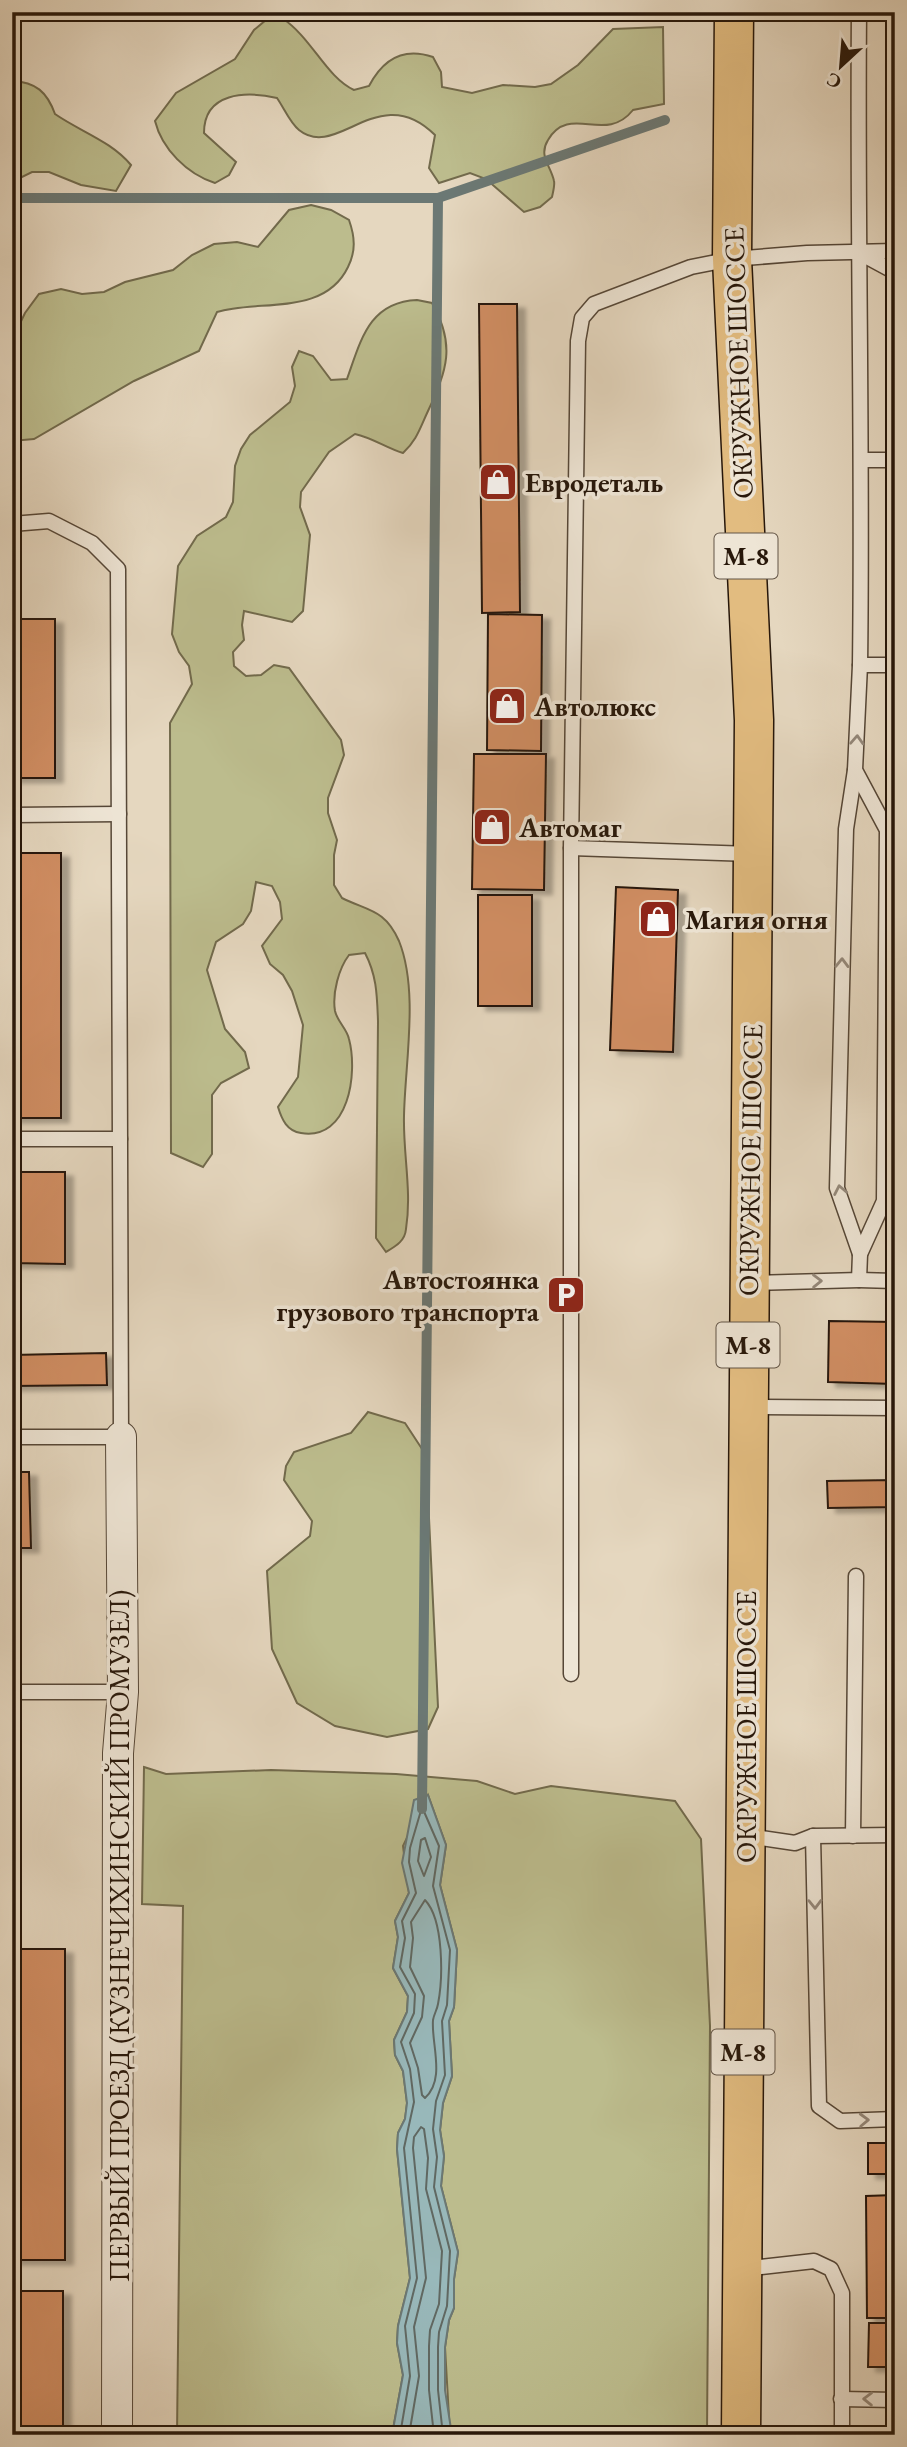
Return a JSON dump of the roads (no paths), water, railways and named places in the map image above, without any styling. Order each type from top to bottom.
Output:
[{"type":"main road","name":"ОКРУЖНОЕ ШОССЕ","points":[[734,12],[732,259],[754,720],[741,2435]]},
{"type":"street","name":"ПЕРВЫЙ ПРОЕЗД (КУЗНЕЧИХИНСКИЙ ПРОМУЗЕЛ)","points":[[117,2435],[118,1753],[123,1692],[121,1437]]},
{"type":"lane","points":[[859,12],[857,252],[863,460],[860,664],[855,770],[846,829],[837,1188],[860,1254],[859,1280]]},
{"type":"lane","points":[[571,1674],[571,848],[578,341],[582,318],[594,304],[691,267],[732,259],[895,251]]},
{"type":"lane","points":[[857,252],[895,272]]},
{"type":"lane","points":[[863,460],[895,460]]},
{"type":"lane","points":[[12,524],[49,521],[92,543],[118,569],[121,1437],[12,1437]]},
{"type":"lane","points":[[860,664],[895,664]]},
{"type":"lane","points":[[855,770],[887,830],[884,1200],[860,1254]]},
{"type":"lane","points":[[12,815],[120,814]]},
{"type":"lane","points":[[571,848],[753,854]]},
{"type":"lane","points":[[12,1139],[120,1139]]},
{"type":"lane","points":[[748,1283],[895,1281]]},
{"type":"lane","points":[[748,1407],[895,1408]]},
{"type":"lane","points":[[853,1836],[856,1576]]},
{"type":"lane","points":[[12,1692],[123,1692]]},
{"type":"lane","points":[[745,1836],[795,1843],[813,1836],[895,1835]]},
{"type":"lane","points":[[813,1836],[819,2106],[840,2121],[895,2119]]},
{"type":"lane","points":[[742,2269],[814,2261],[831,2269],[842,2293],[842,2435]]},
{"type":"lane","points":[[841,2399],[895,2400]]},
{"type":"water","points":[[428,1795],[446,1845],[440,1885],[457,1950],[454,2007],[449,2021],[452,2076],[443,2103],[440,2130],[444,2156],[441,2186],[458,2252],[454,2308],[449,2320],[445,2347],[445,2390],[451,2429],[450,2435],[392,2435],[403,2375],[397,2343],[398,2326],[410,2278],[397,2149],[398,2133],[405,2119],[407,2103],[403,2071],[395,2055],[394,2040],[407,2012],[408,1996],[393,1968],[398,1937],[395,1921],[409,1893],[402,1863],[414,1800]]},
{"type":"waterway","points":[[12,198],[438,198],[665,120]]},
{"type":"waterway","points":[[422,1809],[438,198]]},
{"type":"place","name":"Евродеталь","points":[[498,482]]},
{"type":"place","name":"Автолюкс","points":[[507,706]]},
{"type":"place","name":"Автомаг","points":[[492,827]]},
{"type":"place","name":"Магия огня","points":[[658,919]]},
{"type":"place","name":"Автостоянка грузового транспорта","points":[[566,1295]]}]
